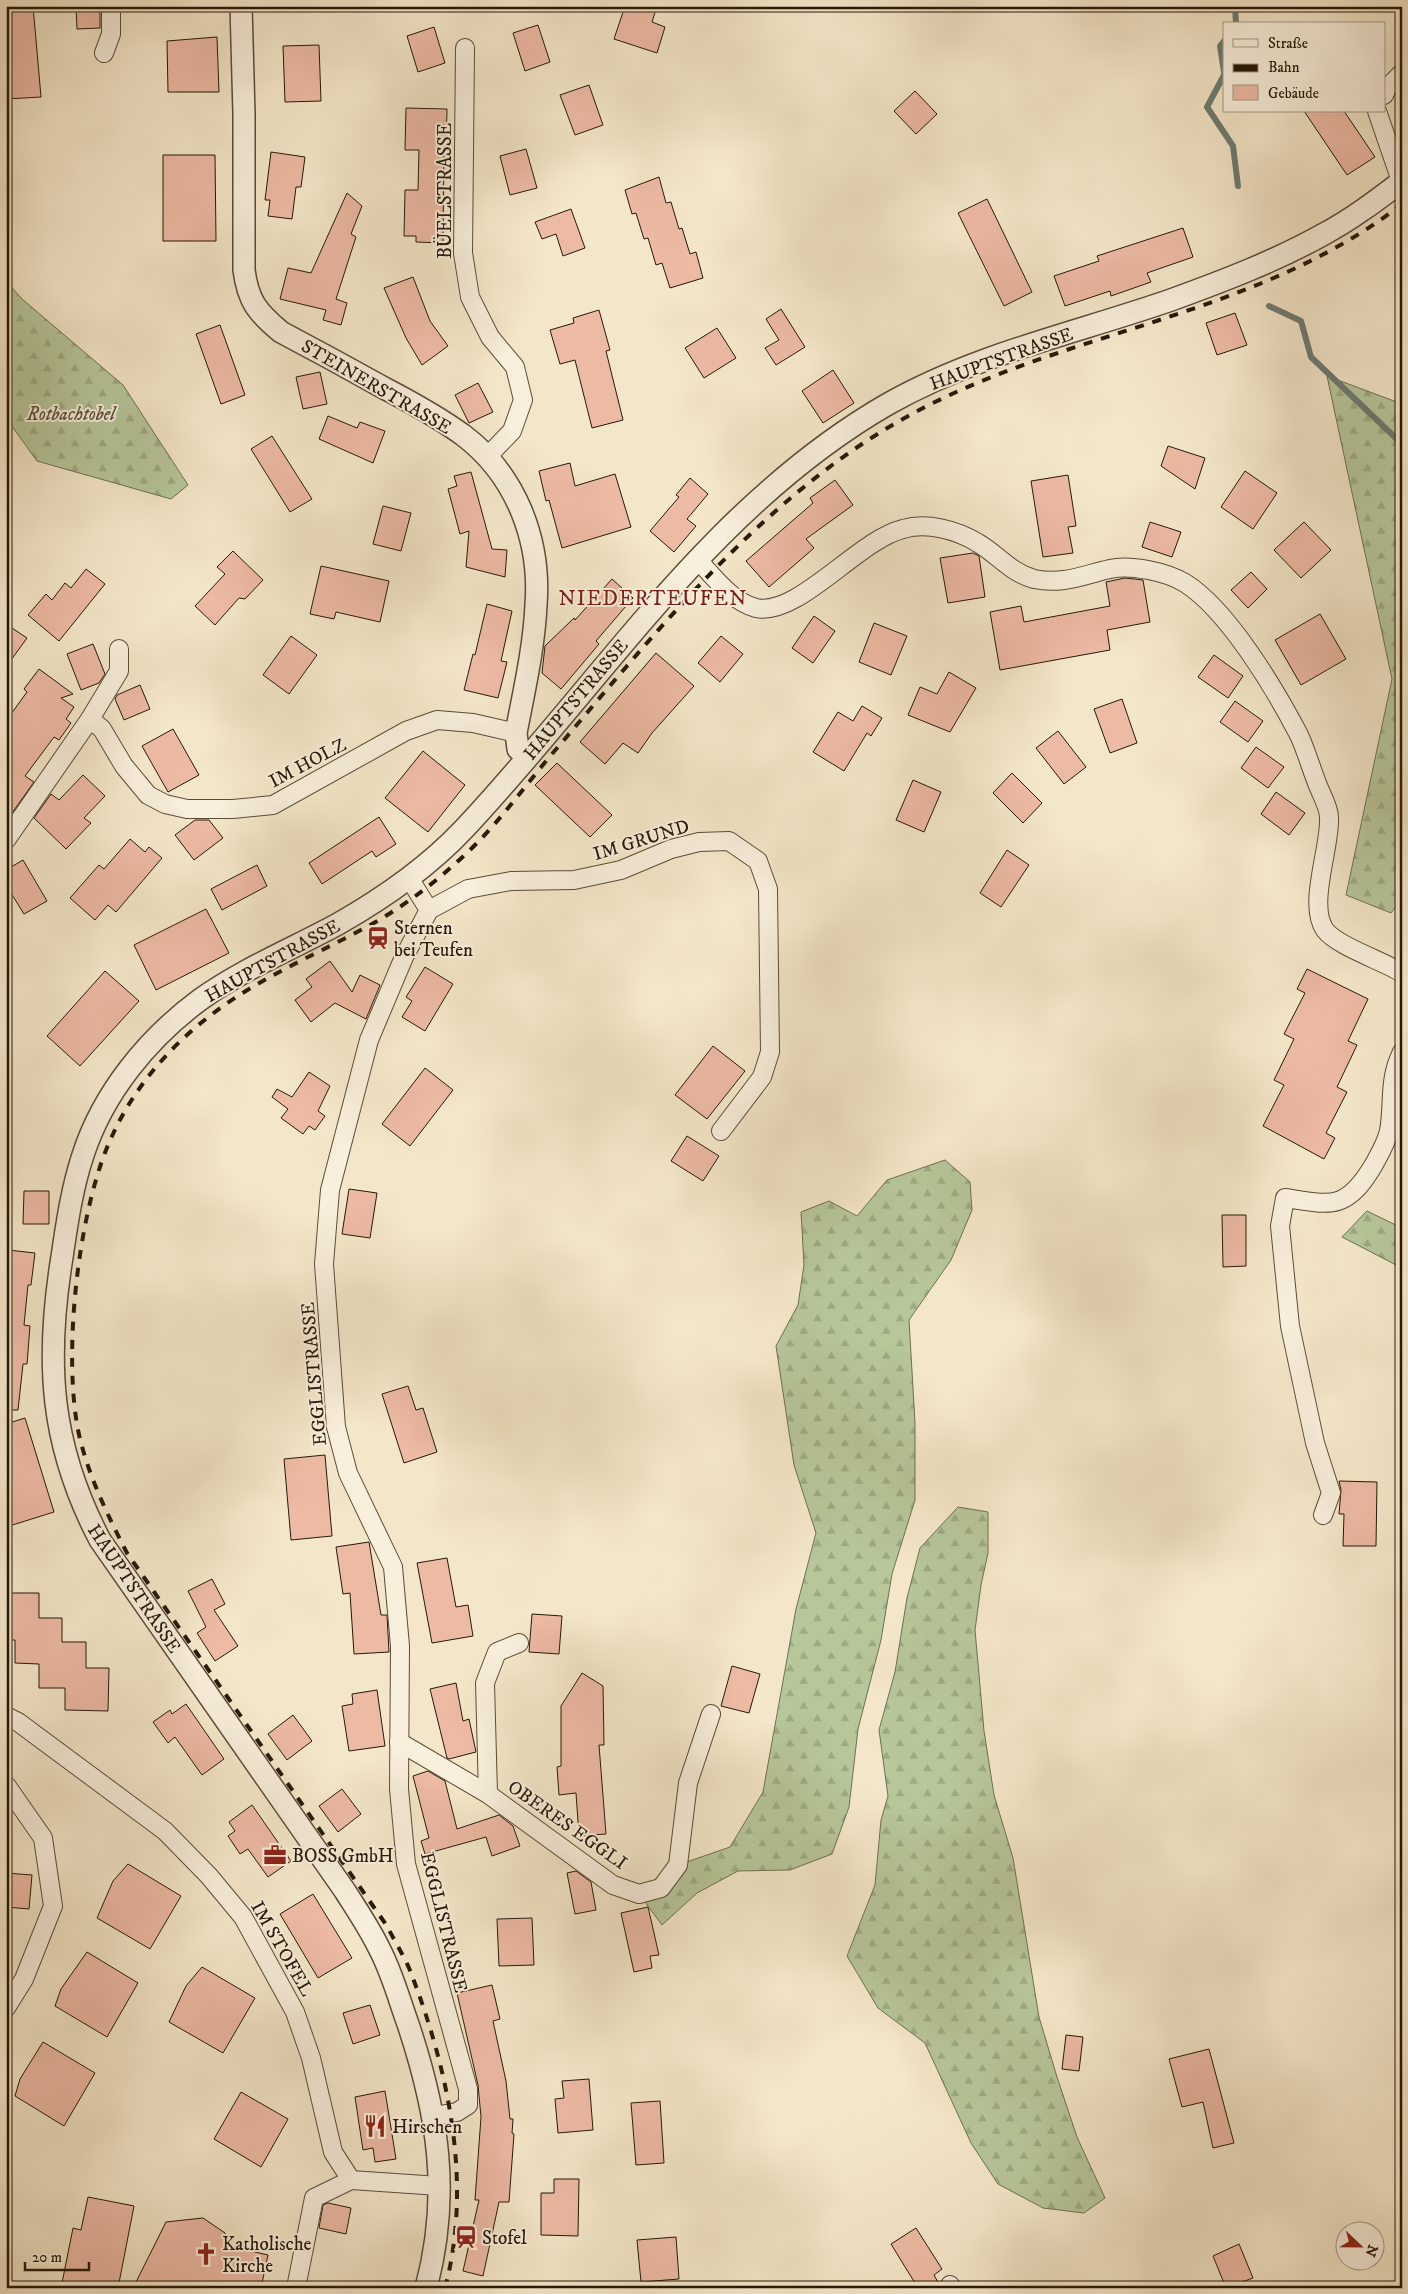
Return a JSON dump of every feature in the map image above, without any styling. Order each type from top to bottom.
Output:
[{"type":"street","points":[[104,53],[111,34],[111,6]]},
{"type":"street","name":"STEINERSTRASSE","points":[[241,6],[244,114],[244,270],[246,290],[253,304],[281,332],[412,403],[463,435],[487,457],[514,495],[534,546],[536,606],[516,733]]},
{"type":"street","name":"BÜELSTRASSE","points":[[465,48],[463,253],[470,298],[490,337],[515,366],[523,400],[512,432],[487,457]]},
{"type":"street","points":[[1386,90],[1402,73]]},
{"type":"street","points":[[1377,112],[1402,181]]},
{"type":"street","name":"HAUPTSTRASSE","points":[[426,2288],[436,2243],[439,2157],[434,2116],[413,2039],[396,1987],[371,1933],[345,1891],[100,1540],[76,1490],[60,1433],[54,1399],[53,1357],[58,1278],[72,1194],[92,1132],[111,1095],[151,1043],[202,998],[248,970],[341,922],[409,878],[458,835],[696,559],[749,507],[817,450],[888,404],[928,383],[978,362],[1170,300],[1280,256],[1346,221],[1402,181]]},
{"type":"street","points":[[696,559],[733,596],[755,608],[775,608],[794,601],[874,542],[902,529],[924,526],[956,532],[979,543],[1004,564],[1031,578],[1054,582],[1086,577],[1112,568],[1140,568],[1184,582],[1212,605],[1246,646],[1299,736],[1329,816],[1319,911],[1325,929],[1338,940],[1402,973]]},
{"type":"street","points":[[6,840],[90,719],[119,671],[119,649]]},
{"type":"street","name":"IM HOLZ","points":[[90,719],[102,729],[124,766],[148,795],[166,804],[187,809],[233,809],[273,805],[406,730],[436,720],[474,723],[516,733]]},
{"type":"street","points":[[516,733],[518,749],[527,756]]},
{"type":"street","name":"IM GRUND","points":[[430,910],[468,889],[510,881],[574,880],[621,870],[671,849],[699,842],[729,841],[758,861],[768,889],[770,1052],[762,1077],[721,1132]]},
{"type":"street","points":[[409,878],[430,910]]},
{"type":"street","name":"EGGLISTRASSE","points":[[430,910],[404,957],[369,1040],[330,1190],[324,1264],[336,1427],[341,1453],[348,1473],[392,1567],[400,1646],[399,1789],[406,1864],[468,2089],[468,2105],[457,2112],[434,2116]]},
{"type":"street","points":[[1323,1515],[1331,1493],[1315,1443],[1290,1326],[1280,1226],[1285,1198],[1325,1204],[1347,1198],[1360,1187],[1383,1149],[1388,1131],[1394,1068],[1402,1052]]},
{"type":"street","points":[[488,1794],[485,1683],[497,1652],[518,1643]]},
{"type":"street","name":"OBERES EGGLI","points":[[399,1742],[488,1794],[614,1885],[640,1894],[661,1888],[678,1866],[688,1783],[711,1714]]},
{"type":"street","name":"IM STOFEL","points":[[6,1716],[18,1722],[165,1831],[209,1876],[243,1917],[295,2012],[311,2058],[333,2152],[351,2180]]},
{"type":"street","points":[[6,1785],[43,1838],[53,1906],[24,1979],[6,2008]]},
{"type":"street","points":[[296,2288],[314,2198],[351,2180],[439,2186]]},
{"type":"green space","name":"Rotbachtobel","points":[[6,281],[22,299],[123,385],[188,485],[171,499],[37,461],[6,418]]},
{"type":"green space","points":[[1327,376],[1402,404],[1402,899],[1391,913],[1346,895],[1392,679]]},
{"type":"green space","points":[[945,1160],[970,1182],[972,1210],[951,1260],[909,1320],[915,1423],[915,1500],[892,1574],[881,1640],[858,1729],[849,1807],[832,1854],[790,1870],[738,1871],[697,1893],[662,1925],[639,1894],[678,1865],[730,1847],[763,1792],[796,1609],[816,1533],[794,1465],[776,1346],[798,1305],[804,1265],[801,1212],[829,1201],[857,1216],[887,1180]]},
{"type":"green space","points":[[1367,1211],[1402,1228],[1402,1268],[1342,1237]]},
{"type":"green space","points":[[958,1507],[988,1512],[988,1553],[981,1585],[975,1630],[984,1731],[994,1795],[1013,1858],[1039,2017],[1077,2137],[1105,2198],[1084,2213],[1043,2208],[998,2184],[971,2143],[925,2043],[878,2008],[847,1956],[875,1885],[881,1820],[888,1796],[879,1730],[895,1672],[907,1598],[920,1548]]},
{"type":"building","points":[[6,6],[33,6],[41,97],[6,99]]},
{"type":"building","points":[[76,6],[100,6],[100,28],[77,29]]},
{"type":"building","points":[[625,6],[657,6],[652,22],[665,27],[657,53],[614,39]]},
{"type":"building","points":[[538,25],[550,62],[525,71],[513,33]]},
{"type":"building","points":[[434,27],[445,63],[418,72],[407,36]]},
{"type":"building","points":[[217,37],[219,92],[168,92],[167,41]]},
{"type":"building","points":[[319,45],[321,101],[285,102],[283,46]]},
{"type":"building","points":[[589,85],[603,125],[575,135],[560,95]]},
{"type":"building","points":[[915,91],[937,114],[916,134],[894,111]]},
{"type":"building","points":[[406,108],[447,109],[446,151],[444,151],[443,243],[416,242],[416,236],[404,236],[405,190],[418,190],[419,150],[405,150]]},
{"type":"building","points":[[1305,112],[1345,112],[1375,157],[1347,175]]},
{"type":"building","points":[[526,149],[537,188],[510,195],[500,156]]},
{"type":"building","points":[[271,152],[305,157],[301,187],[296,187],[292,219],[268,216],[270,200],[265,200]]},
{"type":"building","points":[[163,155],[215,155],[216,241],[163,241]]},
{"type":"building","points":[[659,177],[666,203],[671,202],[679,229],[682,228],[690,254],[696,252],[703,278],[670,288],[662,263],[656,265],[648,238],[644,239],[636,213],[632,214],[625,190]]},
{"type":"building","points":[[347,193],[362,206],[351,234],[356,237],[336,299],[347,303],[341,325],[323,320],[326,310],[280,299],[288,268],[311,273]]},
{"type":"building","points":[[987,199],[1032,292],[1004,306],[958,213]]},
{"type":"building","points":[[571,209],[585,248],[563,256],[556,234],[542,239],[535,222]]},
{"type":"building","points":[[1183,228],[1193,257],[1147,273],[1151,282],[1111,296],[1110,291],[1065,306],[1054,276],[1099,261],[1097,256]]},
{"type":"building","points":[[413,277],[430,321],[448,346],[422,365],[406,338],[384,288]]},
{"type":"building","points":[[781,309],[805,347],[776,365],[765,348],[779,340],[766,319]]},
{"type":"building","points":[[599,310],[610,350],[606,351],[623,420],[592,428],[575,360],[560,364],[550,330],[574,323],[573,318]]},
{"type":"building","points":[[1235,313],[1247,345],[1217,355],[1206,323]]},
{"type":"building","points":[[220,325],[245,395],[221,404],[196,334]]},
{"type":"building","points":[[717,328],[736,358],[704,378],[685,348]]},
{"type":"building","points":[[833,370],[854,403],[823,423],[802,391]]},
{"type":"building","points":[[320,372],[327,404],[303,409],[296,377]]},
{"type":"building","points":[[478,383],[493,412],[469,423],[455,395]]},
{"type":"building","points":[[328,416],[357,428],[360,422],[385,431],[373,463],[319,439]]},
{"type":"building","points":[[272,436],[312,499],[290,512],[251,449]]},
{"type":"building","points":[[1168,446],[1205,458],[1195,489],[1161,466]]},
{"type":"building","points":[[570,463],[575,486],[615,474],[631,527],[562,548],[549,500],[546,501],[539,471]]},
{"type":"building","points":[[1245,471],[1277,493],[1253,529],[1221,507]]},
{"type":"building","points":[[471,472],[492,549],[507,550],[505,577],[466,567],[469,531],[460,534],[448,489],[457,486],[454,476]]},
{"type":"building","points":[[1068,475],[1076,526],[1068,527],[1073,553],[1043,557],[1031,481]]},
{"type":"building","points":[[690,478],[708,494],[687,519],[696,526],[674,552],[650,531],[679,497],[676,495]]},
{"type":"building","points":[[835,480],[853,505],[806,539],[814,548],[769,587],[746,561],[813,503],[810,498]]},
{"type":"building","points":[[383,506],[411,513],[401,551],[373,544]]},
{"type":"building","points":[[1150,522],[1181,532],[1172,557],[1142,547]]},
{"type":"building","points":[[1304,522],[1331,550],[1301,578],[1274,550]]},
{"type":"building","points":[[233,551],[263,580],[245,599],[239,598],[215,625],[195,606],[225,574],[217,567]]},
{"type":"building","points":[[973,553],[979,556],[985,597],[948,603],[940,558]]},
{"type":"building","points":[[321,566],[389,581],[380,622],[336,612],[334,619],[310,614]]},
{"type":"building","points":[[86,569],[105,584],[59,641],[28,615],[46,594],[52,600],[65,583],[71,588]]},
{"type":"building","points":[[1251,572],[1267,589],[1248,608],[1231,590]]},
{"type":"building","points":[[1125,578],[1143,580],[1150,622],[1107,630],[1110,650],[1000,670],[990,612],[1021,606],[1024,622],[1110,606],[1106,582]]},
{"type":"building","points":[[612,579],[633,598],[596,641],[599,644],[561,689],[542,673],[545,646],[574,618],[575,620]]},
{"type":"building","points":[[487,604],[512,611],[501,661],[507,662],[498,698],[464,690],[473,654],[475,655]]},
{"type":"building","points":[[1320,614],[1346,659],[1301,685],[1275,640]]},
{"type":"building","points":[[814,616],[835,631],[813,663],[792,648]]},
{"type":"building","points":[[874,623],[907,636],[891,675],[859,662]]},
{"type":"building","points":[[6,624],[27,638],[6,667]]},
{"type":"building","points":[[291,636],[317,655],[289,694],[263,675]]},
{"type":"building","points":[[721,636],[743,654],[720,682],[698,663]]},
{"type":"building","points":[[93,644],[105,674],[99,683],[81,690],[67,654]]},
{"type":"building","points":[[656,653],[694,686],[652,733],[638,753],[623,743],[605,764],[580,742]]},
{"type":"building","points":[[1214,655],[1243,676],[1228,698],[1198,677]]},
{"type":"building","points":[[39,669],[73,694],[61,698],[74,707],[66,719],[71,723],[59,740],[54,737],[25,776],[34,782],[12,813],[6,809],[6,721],[27,692],[24,689]]},
{"type":"building","points":[[949,672],[976,688],[950,732],[908,715],[920,687],[937,694]]},
{"type":"building","points":[[140,685],[150,709],[124,720],[115,699],[117,695]]},
{"type":"building","points":[[1122,699],[1137,743],[1110,753],[1094,709]]},
{"type":"building","points":[[1235,701],[1263,721],[1248,742],[1220,722]]},
{"type":"building","points":[[862,706],[882,718],[871,736],[867,733],[844,771],[813,752],[838,712],[853,721]]},
{"type":"building","points":[[173,729],[199,775],[168,792],[142,746]]},
{"type":"building","points":[[1058,731],[1086,767],[1064,784],[1036,748]]},
{"type":"building","points":[[1256,747],[1284,767],[1268,788],[1241,768]]},
{"type":"building","points":[[423,751],[465,785],[428,832],[385,798]]},
{"type":"building","points":[[557,763],[612,815],[590,837],[535,785]]},
{"type":"building","points":[[1012,773],[1042,803],[1023,823],[993,793]]},
{"type":"building","points":[[83,775],[105,796],[84,818],[91,823],[66,849],[34,818],[51,794],[59,800]]},
{"type":"building","points":[[913,780],[941,792],[924,832],[896,820]]},
{"type":"building","points":[[1276,792],[1305,813],[1289,835],[1261,814]]},
{"type":"building","points":[[379,817],[396,844],[376,857],[372,851],[322,884],[309,863]]},
{"type":"building","points":[[195,820],[209,820],[223,838],[194,860],[175,835]]},
{"type":"building","points":[[130,839],[145,852],[149,847],[162,858],[116,912],[108,905],[95,920],[70,898],[99,865],[104,869]]},
{"type":"building","points":[[1007,850],[1029,865],[1001,907],[980,893]]},
{"type":"building","points":[[23,860],[47,901],[24,914],[6,885],[6,870]]},
{"type":"building","points":[[257,865],[267,886],[222,910],[211,889]]},
{"type":"building","points":[[206,909],[229,953],[156,990],[134,945]]},
{"type":"building","points":[[330,961],[352,992],[360,975],[380,985],[366,1019],[335,1003],[311,1022],[295,1000],[312,987],[306,979]]},
{"type":"building","points":[[425,967],[453,984],[425,1031],[402,1017],[412,1001],[406,997]]},
{"type":"building","points":[[1307,969],[1368,999],[1348,1041],[1357,1045],[1337,1087],[1347,1092],[1326,1133],[1335,1138],[1324,1159],[1263,1126],[1284,1085],[1274,1080],[1294,1039],[1284,1034],[1305,993],[1297,989]]},
{"type":"building","points":[[105,971],[139,1001],[80,1066],[47,1036]]},
{"type":"building","points":[[713,1046],[745,1071],[707,1119],[675,1095]]},
{"type":"building","points":[[425,1068],[453,1090],[410,1146],[382,1124]]},
{"type":"building","points":[[309,1072],[330,1086],[318,1111],[325,1116],[315,1130],[309,1126],[303,1134],[281,1118],[288,1109],[272,1097],[277,1089],[292,1097]]},
{"type":"building","points":[[687,1136],[719,1156],[703,1181],[671,1161]]},
{"type":"building","points":[[349,1189],[377,1193],[370,1238],[342,1234]]},
{"type":"building","points":[[24,1191],[49,1191],[49,1224],[23,1224]]},
{"type":"building","points":[[1222,1215],[1246,1215],[1246,1266],[1223,1267]]},
{"type":"building","points":[[8,1250],[35,1253],[31,1285],[28,1285],[24,1325],[30,1326],[27,1364],[23,1364],[18,1410],[6,1410],[6,1270]]},
{"type":"building","points":[[408,1386],[416,1410],[423,1408],[437,1452],[404,1463],[382,1394]]},
{"type":"building","points":[[25,1418],[54,1512],[6,1527],[6,1424]]},
{"type":"building","points":[[325,1455],[332,1536],[291,1540],[284,1459]]},
{"type":"building","points":[[1339,1481],[1377,1482],[1376,1546],[1343,1546],[1344,1514],[1339,1514],[1341,1490]]},
{"type":"building","points":[[369,1542],[381,1615],[387,1615],[389,1652],[354,1654],[350,1593],[343,1594],[336,1547]]},
{"type":"building","points":[[447,1558],[456,1607],[468,1605],[473,1636],[432,1643],[417,1563]]},
{"type":"building","points":[[212,1579],[225,1604],[214,1610],[238,1646],[215,1661],[197,1633],[206,1627],[188,1591]]},
{"type":"building","points":[[6,1593],[39,1593],[39,1618],[62,1618],[62,1642],[86,1642],[86,1668],[109,1668],[108,1711],[65,1710],[65,1688],[39,1688],[39,1664],[15,1663],[15,1640],[6,1640]]},
{"type":"building","points":[[532,1614],[562,1616],[559,1654],[529,1652]]},
{"type":"building","points":[[732,1666],[760,1674],[749,1713],[721,1706]]},
{"type":"building","points":[[582,1673],[603,1686],[604,1745],[599,1745],[606,1834],[579,1836],[576,1793],[559,1795],[557,1767],[561,1766],[561,1706]]},
{"type":"building","points":[[456,1683],[463,1721],[469,1719],[476,1752],[449,1759],[447,1758],[430,1689]]},
{"type":"building","points":[[377,1690],[385,1746],[349,1751],[342,1706],[353,1704],[352,1694]]},
{"type":"building","points":[[186,1704],[224,1759],[202,1775],[175,1737],[168,1743],[153,1722],[170,1710],[172,1714]]},
{"type":"building","points":[[293,1715],[312,1741],[287,1760],[268,1734]]},
{"type":"building","points":[[428,1771],[445,1781],[457,1829],[499,1815],[513,1826],[520,1846],[492,1856],[486,1837],[425,1854],[421,1841],[429,1838],[413,1776]]},
{"type":"building","points":[[342,1789],[361,1814],[338,1832],[319,1806]]},
{"type":"building","points":[[252,1805],[291,1861],[268,1877],[248,1849],[240,1854],[228,1836],[235,1831],[229,1822]]},
{"type":"building","points":[[128,1864],[181,1896],[150,1949],[97,1918],[113,1881]]},
{"type":"building","points":[[576,1871],[591,1882],[596,1910],[575,1914],[567,1873]]},
{"type":"building","points":[[6,1873],[32,1875],[29,1909],[6,1907]]},
{"type":"building","points":[[313,1894],[352,1958],[318,1978],[280,1914]]},
{"type":"building","points":[[648,1907],[659,1955],[650,1956],[652,1968],[634,1972],[621,1913]]},
{"type":"building","points":[[532,1918],[534,1965],[499,1966],[497,1919]]},
{"type":"building","points":[[87,1952],[138,1983],[107,2037],[55,2006],[61,1989]]},
{"type":"building","points":[[202,1967],[255,1998],[223,2053],[169,2022],[186,1986]]},
{"type":"building","points":[[492,1985],[500,2019],[493,2021],[506,2081],[510,2119],[513,2119],[512,2133],[514,2134],[509,2202],[499,2202],[483,2276],[463,2271],[479,2200],[475,2200],[481,2117],[478,2085],[457,1993]]},
{"type":"building","points":[[370,2005],[380,2035],[353,2044],[343,2013]]},
{"type":"building","points":[[1066,2035],[1083,2037],[1079,2071],[1062,2069]]},
{"type":"building","points":[[43,2042],[95,2073],[64,2126],[15,2096],[20,2079]]},
{"type":"building","points":[[1209,2049],[1234,2143],[1213,2148],[1203,2102],[1182,2107],[1169,2059]]},
{"type":"building","points":[[589,2079],[593,2130],[558,2133],[555,2099],[564,2098],[562,2081]]},
{"type":"building","points":[[385,2091],[396,2159],[375,2162],[373,2148],[363,2150],[355,2097]]},
{"type":"building","points":[[241,2092],[288,2119],[261,2167],[214,2139]]},
{"type":"building","points":[[660,2101],[664,2163],[636,2165],[631,2103]]},
{"type":"building","points":[[554,2179],[579,2179],[578,2236],[541,2235],[541,2193],[554,2193]]},
{"type":"building","points":[[88,2197],[134,2206],[118,2288],[61,2288],[73,2228],[81,2230]]},
{"type":"building","points":[[328,2203],[351,2208],[346,2234],[319,2228],[323,2205]]},
{"type":"building","name":"Katholische Kirche","points":[[203,2218],[225,2233],[226,2245],[268,2255],[261,2288],[133,2288],[166,2222]]},
{"type":"building","points":[[916,2228],[942,2269],[934,2275],[939,2288],[918,2288],[891,2244]]},
{"type":"building","points":[[676,2237],[679,2279],[641,2282],[637,2240]]},
{"type":"building","points":[[1239,2244],[1253,2278],[1226,2288],[1213,2256]]},
{"type":"waterway","points":[[1235,6],[1236,22]]},
{"type":"waterway","points":[[1223,42],[1220,46],[1223,66]]},
{"type":"waterway","points":[[1223,77],[1207,107],[1233,146],[1238,186]]},
{"type":"waterway","points":[[1269,306],[1301,321],[1311,357],[1402,444]]},
{"type":"railway","points":[[445,2288],[453,2250],[457,2211],[457,2172],[453,2133],[438,2055],[409,1967],[387,1926],[127,1553],[100,1497],[84,1454],[75,1406],[72,1368],[76,1284],[90,1201],[113,1134],[131,1100],[154,1069],[181,1040],[211,1015],[269,977],[352,935],[399,908],[424,890],[460,859],[494,825],[637,655],[719,564],[763,522],[809,483],[858,447],[910,415],[970,386],[1096,340],[1224,298],[1286,273],[1346,242],[1402,204]]},
{"type":"place","name":"Sternen bei Teufen","points":[[378,938]]},
{"type":"place","name":"BOSS GmbH","points":[[275,1855]]},
{"type":"place","name":"Hirschen","points":[[375,2126]]},
{"type":"place","name":"Stofel","points":[[466,2237]]},
{"type":"place","name":"Katholische Kirche","points":[[206,2254]]},
{"type":"district","name":"NIEDERTEUFEN","points":[[653,598]]}]
